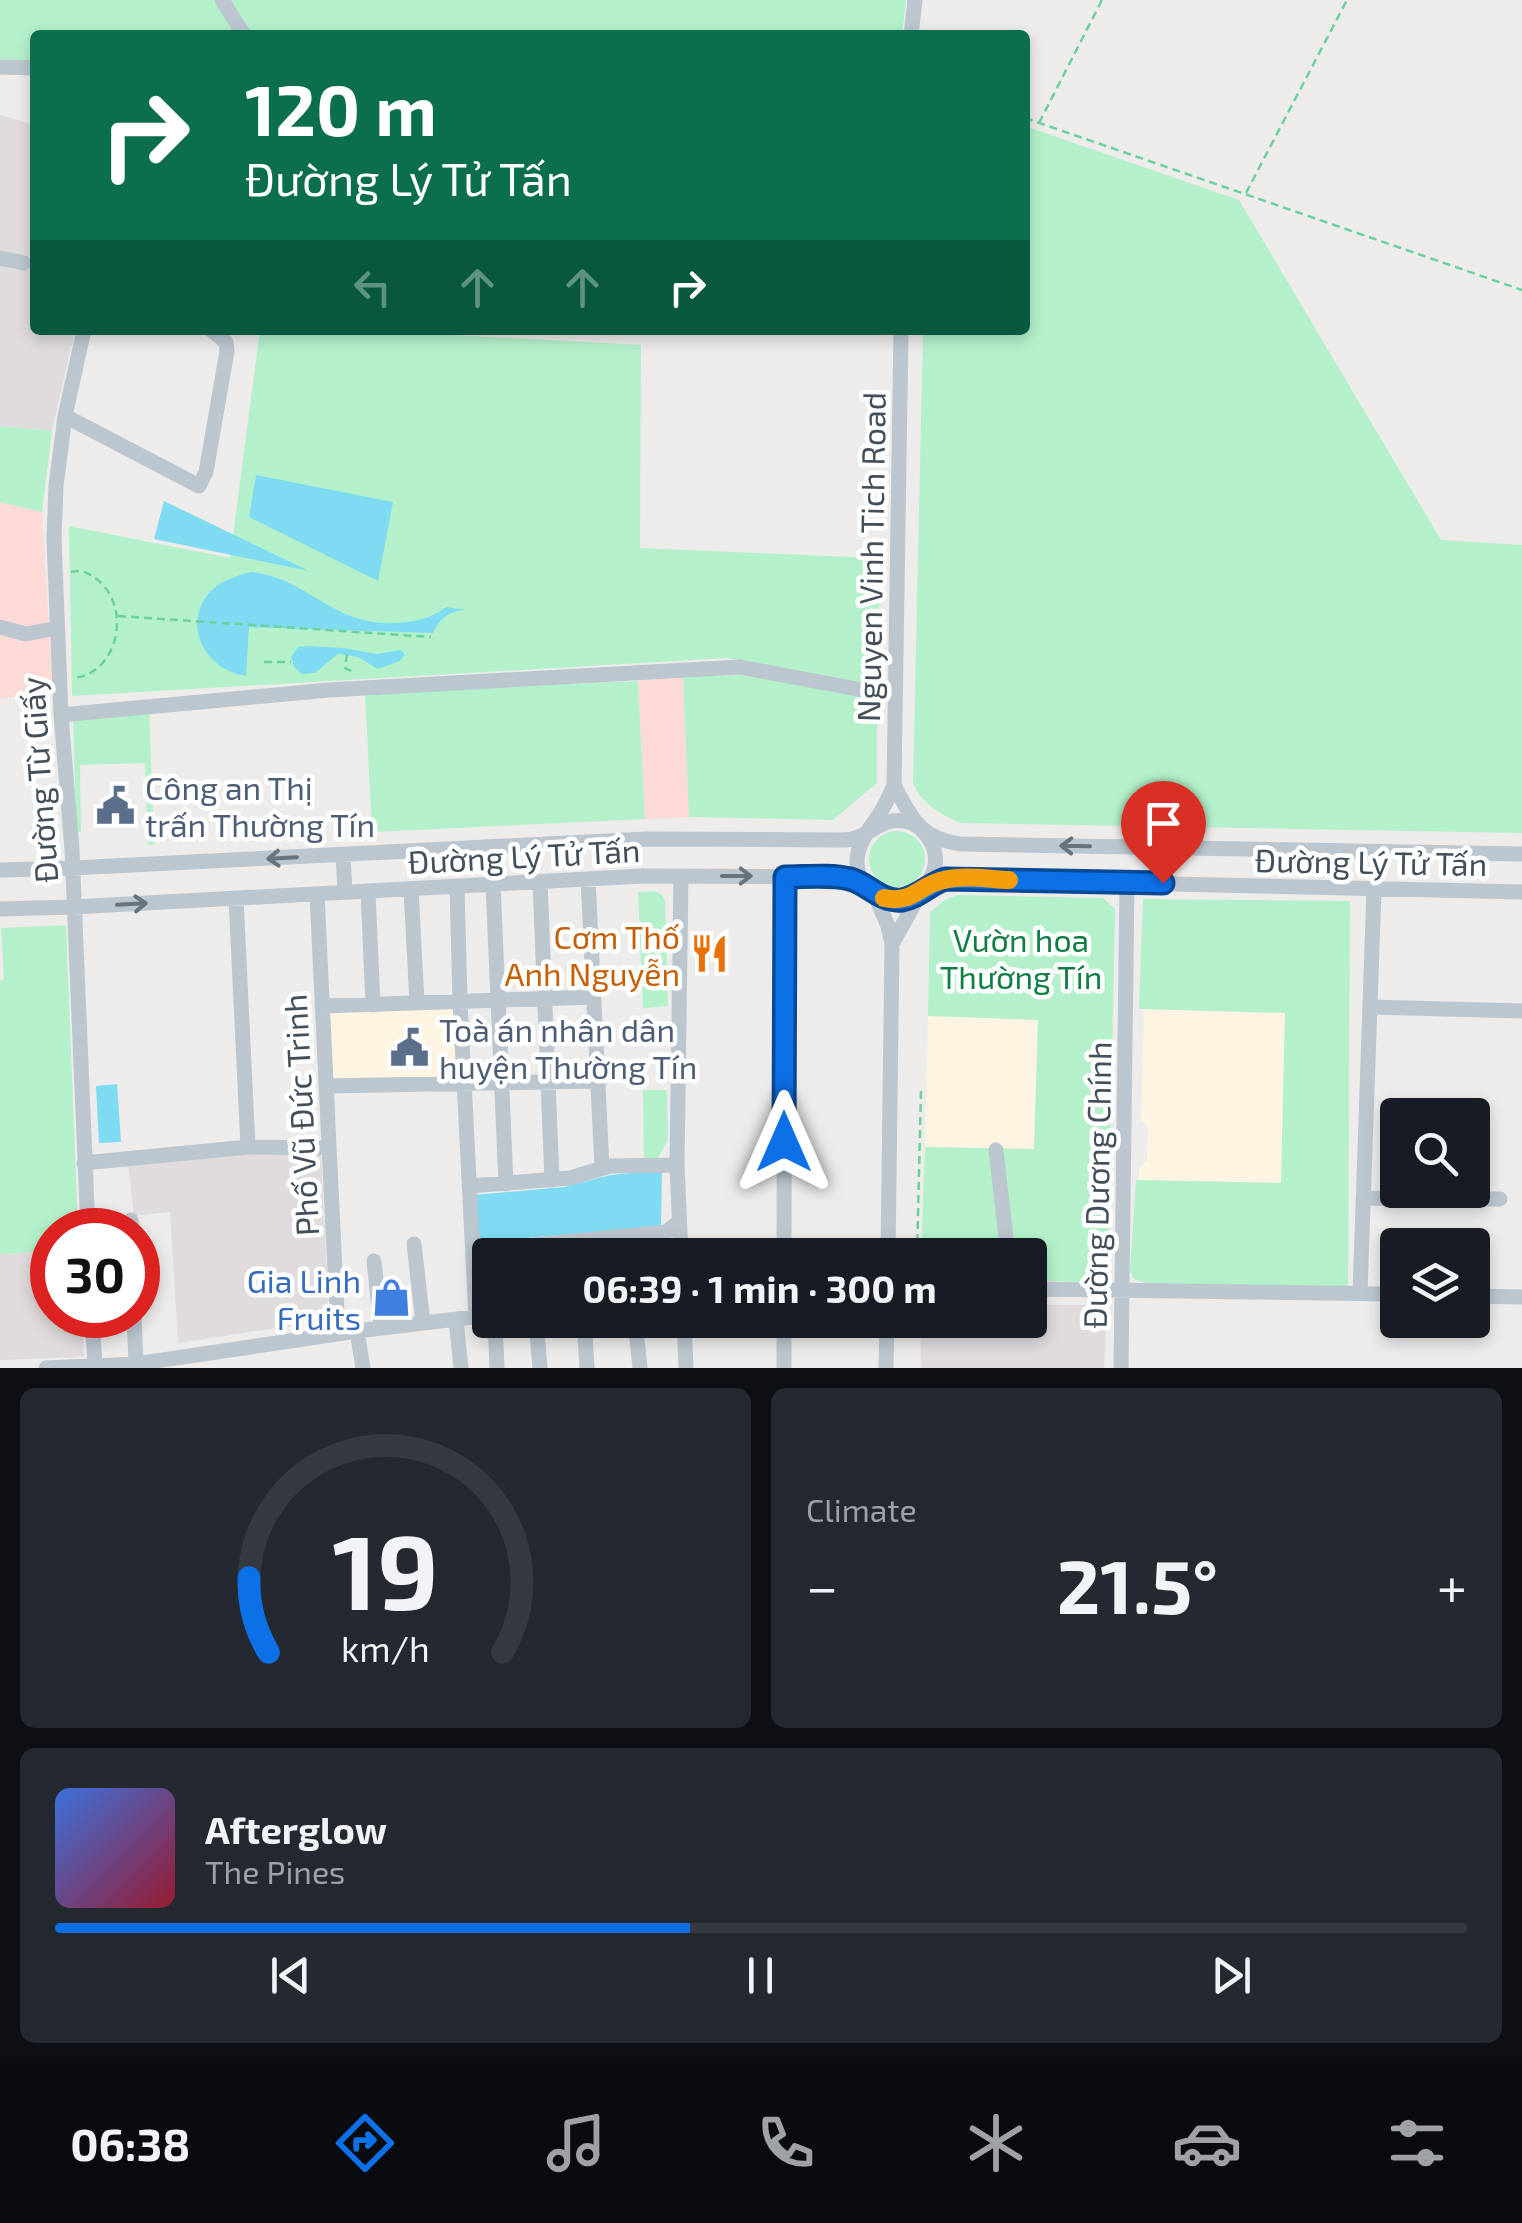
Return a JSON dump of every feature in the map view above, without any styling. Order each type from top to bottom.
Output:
[{"type":"street","points":[[222,0],[241,30]]},
{"type":"street","points":[[912,30],[915,0]]},
{"type":"street","points":[[0,67],[30,68]]},
{"type":"street","points":[[0,258],[24,263]]},
{"type":"street","name":"Đường Từ Giấy","points":[[83,335],[65,416],[54,539],[87,1208]]},
{"type":"street","points":[[65,416],[199,486],[206,472],[226,351],[226,342],[217,335]]},
{"type":"street","name":"Nguyen Vinh Tich Road","points":[[894,785],[901,335]]},
{"type":"street","points":[[0,627],[26,634],[57,628]]},
{"type":"street","points":[[62,715],[366,688],[740,667],[894,696]]},
{"type":"street","points":[[888,1238],[892,944],[885,916],[858,871],[856,858],[894,785]]},
{"type":"street","points":[[892,944],[930,880],[936,856],[933,844],[908,812],[894,785]]},
{"type":"street","points":[[868,833],[878,824],[892,820],[905,821],[926,834]]},
{"type":"street","name":"Đường Lý Tử Tấn","points":[[0,870],[646,839],[840,840],[868,833]]},
{"type":"street","name":"Đường Lý Tử Tấn","points":[[926,834],[960,844],[1522,854]]},
{"type":"street","points":[[343,854],[345,892]]},
{"type":"street","points":[[680,1238],[677,1165],[681,876]]},
{"type":"street","name":"Đường Lý Tử Tấn","points":[[0,909],[681,876],[837,877],[855,880],[871,891]]},
{"type":"street","points":[[784,1238],[785,877]]},
{"type":"street","points":[[588,879],[602,1168]]},
{"type":"street","name":"Đường Lý Tử Tấn","points":[[922,890],[945,879],[1522,892]]},
{"type":"street","points":[[540,882],[552,1180]]},
{"type":"street","name":"Đường Dương Chính","points":[[1120,1368],[1128,882]]},
{"type":"street","points":[[493,884],[506,1184]]},
{"type":"street","points":[[456,886],[469,1186],[476,1238]]},
{"type":"street","points":[[411,888],[417,1003]]},
{"type":"street","points":[[1360,1294],[1374,889]]},
{"type":"street","points":[[871,891],[886,899],[900,900],[922,890]]},
{"type":"street","points":[[368,891],[373,1005]]},
{"type":"street","name":"Phố Vũ Đức Trinh","points":[[317,894],[338,1334]]},
{"type":"street","points":[[236,898],[248,1147]]},
{"type":"street","points":[[322,1006],[594,997]]},
{"type":"street","points":[[1370,1007],[1522,1011]]},
{"type":"street","points":[[326,1086],[598,1080]]},
{"type":"street","points":[[84,1163],[248,1147],[329,1148]]},
{"type":"street","points":[[996,1150],[1006,1238]]},
{"type":"street","points":[[469,1186],[570,1178],[610,1166],[677,1165]]},
{"type":"street","points":[[1364,1198],[1500,1200]]},
{"type":"street","points":[[606,1238],[666,1232],[679,1222]]},
{"type":"street","points":[[414,1244],[423,1324]]},
{"type":"street","points":[[374,1261],[380,1328]]},
{"type":"street","points":[[1047,1289],[1380,1294]]},
{"type":"street","points":[[1490,1296],[1522,1297]]},
{"type":"street","points":[[46,1368],[214,1360],[338,1334],[472,1318]]},
{"type":"street","points":[[456,1319],[461,1368]]},
{"type":"street","points":[[357,1332],[362,1368]]},
{"type":"street","points":[[93,1338],[95,1365]]},
{"type":"street","points":[[135,1338],[136,1364]]},
{"type":"street","points":[[491,1338],[497,1368]]},
{"type":"street","points":[[538,1338],[540,1368]]},
{"type":"street","points":[[585,1338],[587,1368]]},
{"type":"street","points":[[638,1338],[640,1368]]},
{"type":"street","points":[[685,1338],[686,1368]]},
{"type":"street","points":[[784,1338],[784,1368]]},
{"type":"street","points":[[886,1368],[887,1338]]},
{"type":"path","points":[[1039,123],[1102,0]]},
{"type":"path","points":[[1245,194],[1346,0]]},
{"type":"path","points":[[1030,120],[1522,290]]},
{"type":"path","points":[[56,578],[78,570],[89,573],[113,597],[118,616],[118,632],[103,661],[80,677],[60,678]]},
{"type":"path","points":[[118,616],[431,636]]},
{"type":"path","points":[[347,654],[346,668],[360,676],[366,688]]},
{"type":"path","points":[[264,662],[291,662]]},
{"type":"path","points":[[917,1238],[920,1091]]},
{"type":"shaded area","points":[[0,115],[30,124],[30,335],[74,335],[52,431],[0,426]]},
{"type":"shaded area","points":[[0,502],[42,512],[53,694],[0,698]]},
{"type":"shaded area","points":[[683,677],[689,817],[645,819],[638,681]]},
{"type":"shaded area","points":[[460,1002],[464,1083],[326,1086],[322,1006]]},
{"type":"shaded area","points":[[1144,1009],[1285,1013],[1281,1183],[1139,1180],[1139,1169],[1147,1160],[1148,1127],[1141,1120]]},
{"type":"shaded area","points":[[928,1016],[1038,1019],[1034,1150],[1108,1213],[1031,1149],[925,1147]]},
{"type":"shaded area","points":[[248,1151],[321,1152],[329,1320],[178,1343],[170,1212],[133,1208],[128,1163]]},
{"type":"shaded area","points":[[30,1252],[30,1338],[83,1338],[84,1357],[0,1360],[0,1254]]},
{"type":"shaded area","points":[[1047,1305],[1090,1305],[1106,1317],[1104,1368],[921,1368],[920,1338],[1047,1338]]},
{"type":"green space","points":[[0,0],[906,0],[903,30],[30,30],[30,62],[0,59]]},
{"type":"green space","points":[[1030,128],[1239,200],[1441,540],[1522,545],[1522,833],[961,823],[926,802],[913,783],[923,335],[1030,335]]},
{"type":"green space","points":[[259,335],[455,335],[641,345],[640,548],[878,558],[880,670],[874,681],[866,683],[727,658],[72,696],[69,526],[230,558]]},
{"type":"green space","points":[[0,426],[52,431],[42,512],[0,502]]},
{"type":"green space","points":[[741,675],[859,695],[873,704],[877,712],[877,783],[833,820],[689,817],[683,677]]},
{"type":"green space","points":[[638,681],[645,819],[372,832],[365,693]]},
{"type":"green space","points":[[149,704],[154,845],[148,845],[145,763],[80,765],[81,832],[76,831],[73,708]]},
{"type":"green space","points":[[897,831],[917,839],[925,859],[917,879],[897,887],[877,879],[869,859],[877,839]]},
{"type":"green space","points":[[654,891],[665,900],[668,1006],[643,1008],[638,892]]},
{"type":"green space","name":"Vườn hoa Thường Tín","points":[[958,895],[1103,898],[1115,909],[1108,1268],[1093,1283],[1047,1281],[1047,1238],[922,1238],[925,1147],[1034,1149],[1038,1020],[928,1016],[930,912]]},
{"type":"green space","points":[[1143,899],[1350,901],[1348,1289],[1150,1285],[1134,1279],[1130,1271],[1136,1180],[1281,1183],[1285,1013],[1139,1009]]},
{"type":"green space","points":[[66,925],[77,1208],[30,1208],[30,1252],[0,1254],[0,981],[4,979],[1,928]]},
{"type":"green space","points":[[643,1090],[667,1090],[668,1140],[657,1159],[644,1160]]},
{"type":"water","points":[[256,475],[393,502],[378,581],[249,517]]},
{"type":"water","points":[[164,501],[309,571],[154,539]]},
{"type":"water","points":[[251,572],[289,583],[337,610],[373,622],[416,621],[446,607],[467,610],[446,616],[433,633],[249,627],[246,676],[220,666],[210,657],[202,645],[197,620],[213,589]]},
{"type":"water","points":[[298,647],[377,654],[401,650],[405,655],[400,661],[378,669],[358,657],[338,654],[315,673],[302,674],[291,657]]},
{"type":"water","points":[[117,1084],[121,1142],[99,1143],[96,1086]]},
{"type":"water","points":[[662,1170],[661,1226],[525,1238],[479,1238],[474,1195],[564,1187],[610,1175]]},
{"type":"slow traffic","points":[[884,898],[912,897],[945,879],[1009,880]]},
{"type":"place","name":"Công an Thị trấn Thường Tín","points":[[115,805]]},
{"type":"place","name":"Cơm Thố Anh Nguyễn","points":[[710,954]]},
{"type":"place","name":"Toà án nhân dân huyện Thường Tín","points":[[409,1047]]},
{"type":"place","name":"Gia Linh Fruits","points":[[391,1298]]},
{"type":"route","points":[[784,1142],[785,877],[855,880],[886,899],[900,900],[945,879],[1163,883]]}]
